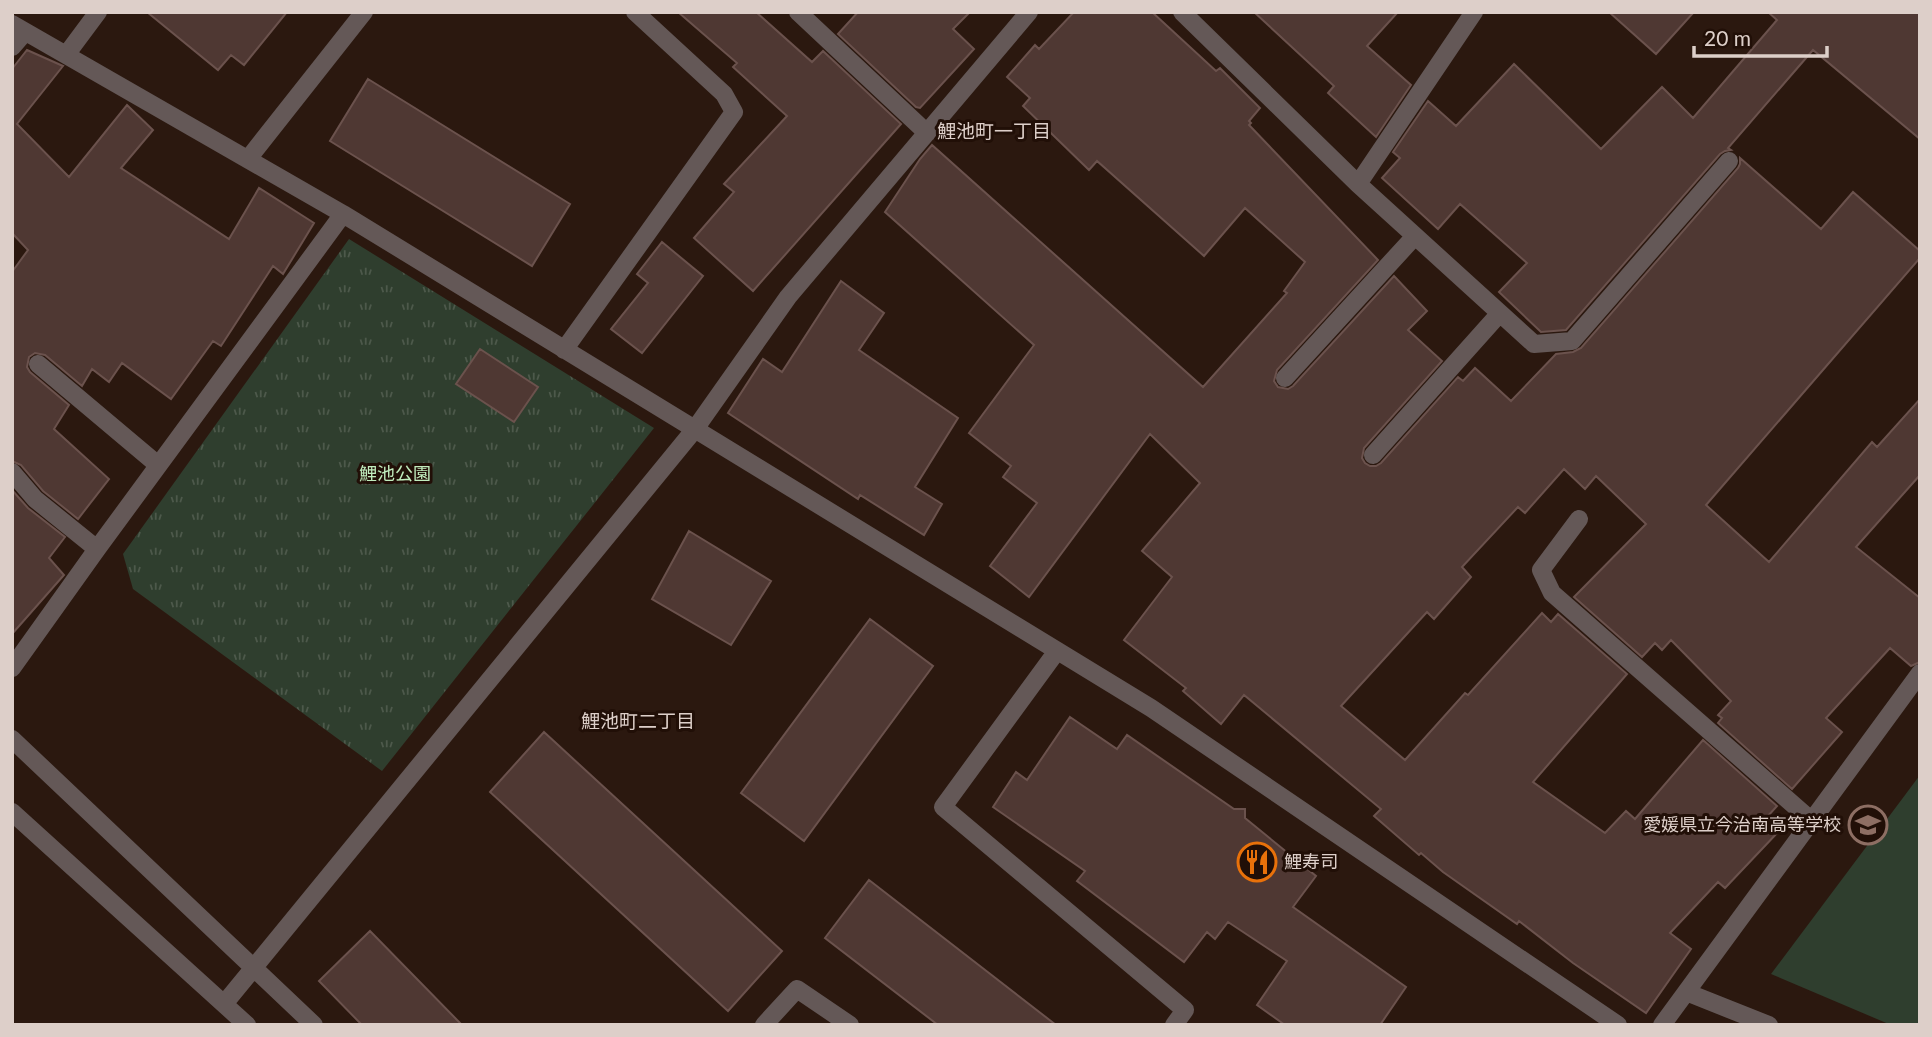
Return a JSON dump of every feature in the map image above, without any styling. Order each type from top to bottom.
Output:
[{"type":"street","points":[[66,55],[98,12]]},
{"type":"street","points":[[248,159],[364,12]]},
{"type":"street","points":[[564,350],[734,112],[724,94],[635,12]]},
{"type":"street","points":[[798,12],[927,134]]},
{"type":"street","points":[[224,1004],[695,429],[788,297],[1029,12]]},
{"type":"street","points":[[1182,12],[1358,184],[1534,344],[1572,341],[1730,162]]},
{"type":"street","points":[[1358,184],[1474,12]]},
{"type":"street","points":[[12,47],[19,28],[343,214],[1151,708],[1618,1025]]},
{"type":"street","points":[[12,668],[343,214]]},
{"type":"street","points":[[1285,378],[1415,236]]},
{"type":"street","points":[[1373,455],[1500,313]]},
{"type":"street","points":[[38,365],[158,465]]},
{"type":"street","points":[[12,472],[36,499],[97,549]]},
{"type":"street","points":[[1579,519],[1541,570],[1552,593],[1812,821]]},
{"type":"street","points":[[1057,651],[943,807],[1185,1010],[1174,1025]]},
{"type":"street","points":[[1662,1025],[1920,673]]},
{"type":"street","points":[[12,739],[314,1025]]},
{"type":"street","points":[[12,812],[247,1025]]},
{"type":"street","points":[[764,1025],[797,989],[850,1025]]},
{"type":"street","points":[[1686,992],[1769,1025]]},
{"type":"green space","name":"鯉池公園","points":[[349,239],[654,428],[382,771],[133,589],[123,554]]},
{"type":"green space","points":[[1920,775],[1920,1025],[1891,1025],[1771,974]]},
{"type":"building","points":[[147,12],[287,12],[244,65],[231,55],[218,70]]},
{"type":"building","points":[[678,12],[756,12],[812,62],[823,51],[901,124],[753,291],[694,238],[734,192],[724,184],[787,116],[733,67],[737,63]]},
{"type":"building","points":[[858,12],[970,12],[953,29],[974,49],[920,108],[916,107],[838,34]]},
{"type":"building","points":[[1074,12],[1152,12],[1216,71],[1220,68],[1260,108],[1249,121],[1249,125],[1378,260],[1277,370],[1274,381],[1278,387],[1288,389],[1293,386],[1394,276],[1427,311],[1408,330],[1442,361],[1364,448],[1362,458],[1370,466],[1381,463],[1458,377],[1463,381],[1475,368],[1511,401],[1556,354],[1581,348],[1738,168],[1740,158],[1821,229],[1853,192],[1920,251],[1920,258],[1706,505],[1769,562],[1872,442],[1877,447],[1920,399],[1920,475],[1856,547],[1920,598],[1920,662],[1911,666],[1890,648],[1826,718],[1842,732],[1792,789],[1718,723],[1722,718],[1718,715],[1731,701],[1671,640],[1662,650],[1655,643],[1642,657],[1574,597],[1646,524],[1596,476],[1585,489],[1564,469],[1525,513],[1518,507],[1462,567],[1471,577],[1434,619],[1427,612],[1341,706],[1405,760],[1542,613],[1551,622],[1558,614],[1627,674],[1533,782],[1605,833],[1626,811],[1635,819],[1703,740],[1777,806],[1767,817],[1780,830],[1725,888],[1718,882],[1670,933],[1691,949],[1646,1013],[1573,963],[1519,921],[1517,924],[1443,872],[1421,853],[1419,855],[1374,816],[1381,809],[1244,695],[1221,724],[1183,691],[1186,688],[1124,640],[1172,577],[1142,551],[1200,483],[1150,434],[1029,597],[990,566],[1037,503],[1003,477],[1011,466],[969,433],[1034,345],[885,212],[932,145],[1203,387],[1287,293],[1284,291],[1305,262],[1245,208],[1204,256],[1097,161],[1089,170],[1023,106],[1030,98],[1007,77],[1035,45],[1039,49]]},
{"type":"building","points":[[1254,12],[1398,12],[1367,46],[1411,85],[1376,137],[1328,93],[1334,86]]},
{"type":"building","points":[[1609,12],[1694,12],[1656,54]]},
{"type":"building","points":[[1768,12],[1920,12],[1920,139],[1813,50],[1728,148],[1731,150],[1720,154],[1566,330],[1541,332],[1499,292],[1527,263],[1460,204],[1438,229],[1382,178],[1400,158],[1393,152],[1428,101],[1456,126],[1514,64],[1601,149],[1662,87],[1693,118],[1777,20]]},
{"type":"building","points":[[27,50],[63,66],[17,124],[69,177],[127,105],[153,130],[121,168],[229,239],[259,188],[314,223],[283,274],[273,266],[221,346],[213,341],[171,399],[122,363],[109,382],[92,369],[82,386],[45,355],[35,353],[29,357],[27,367],[30,372],[69,405],[54,429],[109,479],[78,519],[43,491],[21,465],[12,461],[12,272],[28,250],[12,233],[12,69]]},
{"type":"building","points":[[368,79],[570,204],[532,266],[330,141]]},
{"type":"building","points":[[662,242],[703,276],[642,353],[611,329],[648,283],[637,274]]},
{"type":"building","points":[[841,281],[884,313],[859,350],[958,418],[915,487],[942,504],[924,535],[860,495],[858,499],[728,413],[763,359],[782,372]]},
{"type":"building","points":[[480,349],[538,387],[514,422],[456,384]]},
{"type":"building","points":[[12,490],[28,508],[65,537],[49,558],[64,575],[12,634]]},
{"type":"building","points":[[689,531],[771,581],[731,645],[652,599]]},
{"type":"building","points":[[870,619],[933,666],[804,841],[741,793]]},
{"type":"building","points":[[1070,717],[1117,749],[1127,735],[1234,809],[1245,809],[1245,818],[1316,876],[1293,907],[1406,987],[1380,1025],[1285,1025],[1257,1005],[1287,961],[1228,922],[1215,939],[1207,932],[1184,962],[1077,881],[1085,871],[993,807],[1016,772],[1027,780]]},
{"type":"building","points":[[544,732],[782,951],[728,1011],[490,792]]},
{"type":"building","points":[[869,880],[1056,1025],[938,1025],[825,938]]},
{"type":"building","points":[[370,931],[462,1025],[362,1025],[319,981]]},
{"type":"place","name":"愛媛県立今治南高等学校","points":[[1868,825]]},
{"type":"place","name":"鯉寿司","points":[[1257,862]]},
{"type":"district","name":"鯉池町一丁目","points":[[994,131]]},
{"type":"district","name":"鯉池町二丁目","points":[[638,721]]}]
